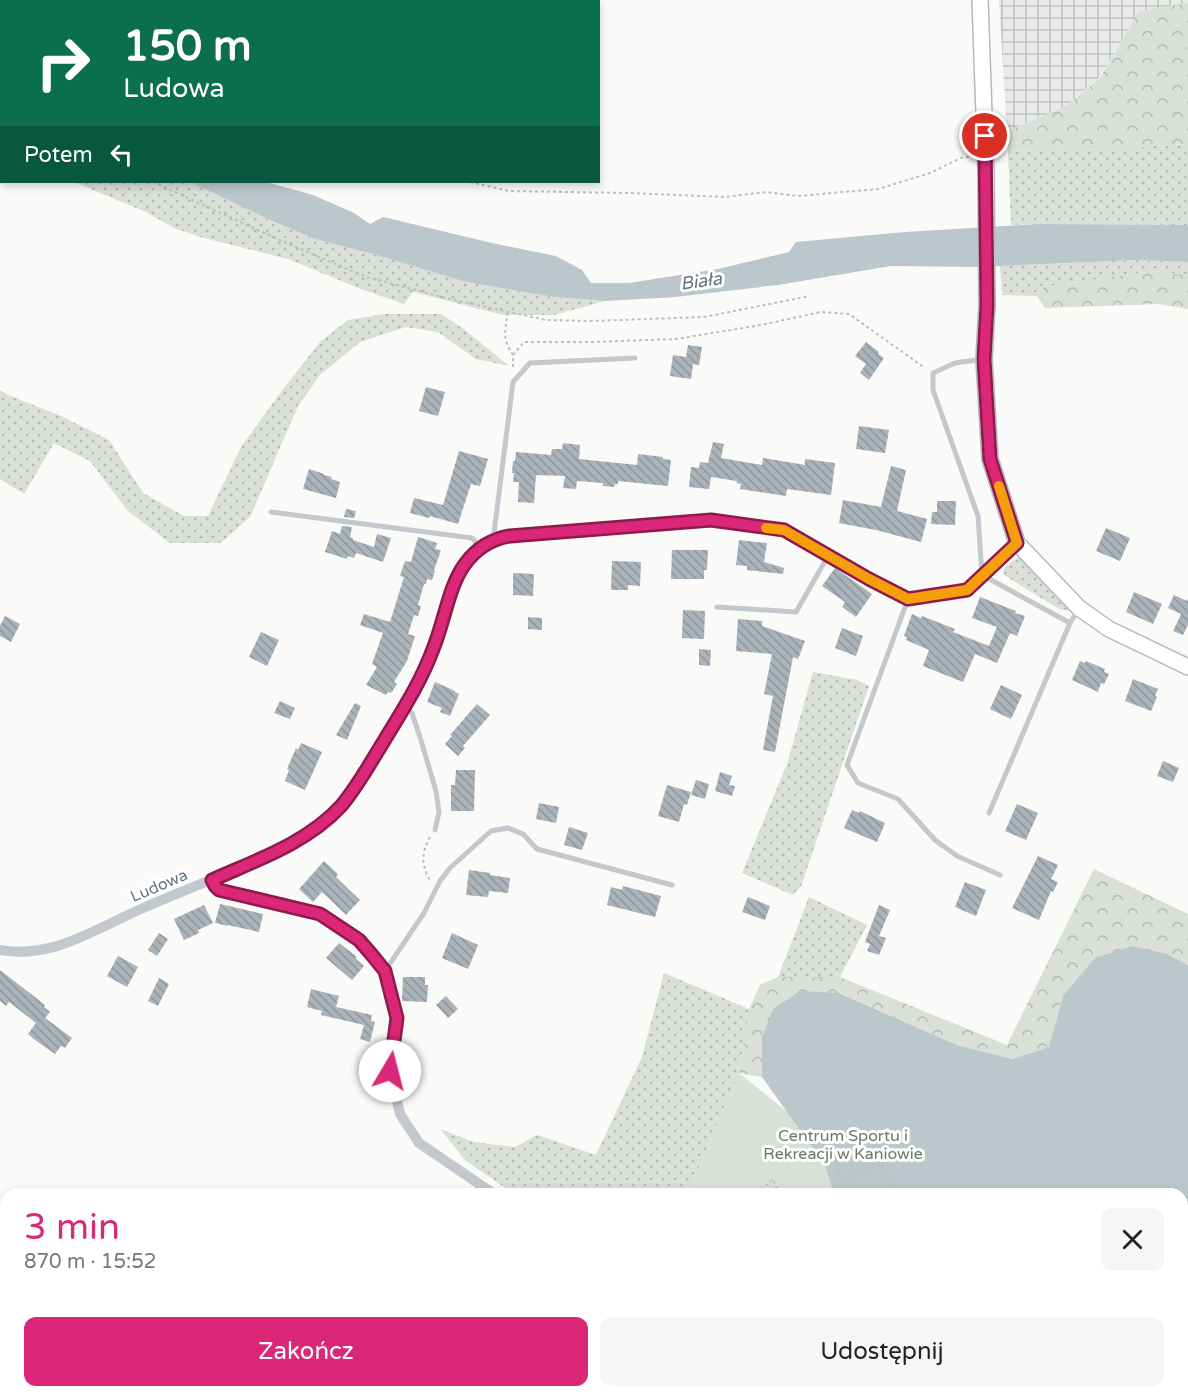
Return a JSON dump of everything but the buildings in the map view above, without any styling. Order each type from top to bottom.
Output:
[{"type":"street","points":[[980,0],[986,165],[987,305],[984,359],[990,459],[1017,543],[1079,608],[1109,629],[1188,667]]},
{"type":"street","name":"Ludowa","points":[[0,950],[25,952],[57,946],[273,854],[313,830],[334,813],[359,782],[418,682],[432,654],[458,575],[470,558],[481,548],[494,541],[510,536],[711,520],[784,530],[908,599]]},
{"type":"street","points":[[908,599],[967,590],[1017,543]]},
{"type":"street","points":[[212,880],[219,890],[320,914],[359,940],[385,971],[397,1018],[390,1071],[400,1114],[419,1143],[485,1188]]},
{"type":"lane","points":[[494,541],[513,382],[530,363],[634,358]]},
{"type":"lane","points":[[984,359],[955,363],[933,373],[933,390],[978,516],[982,575],[1070,623]]},
{"type":"lane","points":[[271,512],[472,538],[481,548]]},
{"type":"lane","points":[[717,607],[796,612],[828,556]]},
{"type":"lane","points":[[908,599],[847,765],[858,783],[897,799],[935,840],[957,856],[1000,875]]},
{"type":"lane","points":[[989,813],[1070,623],[1079,608]]},
{"type":"lane","points":[[404,707],[412,713],[436,791],[439,812],[435,830]]},
{"type":"lane","points":[[385,971],[424,914],[436,889],[450,868],[491,831],[508,828],[523,834],[537,849],[672,885]]},
{"type":"path","points":[[474,183],[509,191],[725,197],[766,192],[798,196],[878,189],[930,173],[963,157],[986,165]]},
{"type":"path","points":[[155,183],[366,277],[454,300],[546,320],[592,321],[704,317],[810,296]]},
{"type":"path","points":[[508,312],[504,333],[507,346],[513,355],[513,382]]},
{"type":"path","points":[[513,355],[524,342],[676,339],[821,312],[849,314],[933,373]]},
{"type":"path","points":[[435,830],[428,839],[422,858],[424,870],[436,889]]},
{"type":"path","points":[[803,1134],[823,1127],[842,1179],[882,1165],[891,1188]]},
{"type":"path","points":[[763,1188],[773,1179],[777,1188]]},
{"type":"shaded area","points":[[999,0],[1188,0],[1188,3],[1139,11],[1100,77],[1066,106],[1007,131]]},
{"type":"green space","points":[[1188,3],[1188,144],[1008,152],[1007,131],[1066,106],[1100,78],[1139,11]]},
{"type":"green space","points":[[1188,144],[1188,225],[1011,225],[1008,152]]},
{"type":"green space","points":[[76,183],[192,183],[315,239],[466,282],[554,297],[605,301],[554,315],[503,315],[413,292],[404,304],[288,259],[174,228],[146,212]]},
{"type":"green space","points":[[1136,260],[1188,262],[1188,276],[1154,271],[1044,287],[1037,296],[1002,295],[1000,266]]},
{"type":"green space","points":[[1154,271],[1188,276],[1188,309],[1159,304],[1045,308],[1037,296],[1044,287]]},
{"type":"green space","points":[[384,314],[441,314],[465,330],[509,366],[476,359],[438,332],[406,327],[360,342],[320,375],[298,406],[250,517],[221,543],[170,543],[128,511],[90,461],[54,443],[24,494],[0,479],[0,390],[61,416],[109,440],[143,493],[184,516],[208,516],[241,447],[320,342],[348,320]]},
{"type":"green space","points":[[1017,558],[1027,560],[1057,596],[1073,611],[1059,609],[1004,575],[1004,568]]},
{"type":"green space","points":[[813,672],[857,680],[869,686],[801,886],[793,895],[742,873],[787,764]]},
{"type":"green space","points":[[1094,869],[1188,914],[1188,965],[1167,954],[1063,996],[1049,1047],[1014,1059],[957,1045],[840,993],[762,1038],[762,1077],[739,1073],[749,1009],[760,985],[778,977],[840,977],[1007,1045]]},
{"type":"green space","points":[[809,897],[867,925],[840,977],[778,977]]},
{"type":"green space","points":[[664,973],[749,1009],[739,1073],[691,1188],[505,1188],[465,1160],[440,1129],[474,1142],[515,1147],[537,1135],[596,1155],[642,1057]]},
{"type":"green space","name":"Centrum Sportu i Rekreacji w Kaniowie","points":[[739,1073],[785,1110],[903,1188],[691,1188]]},
{"type":"water","name":"Biała","points":[[192,183],[270,183],[313,195],[354,213],[370,224],[383,217],[556,256],[582,270],[591,283],[629,283],[718,269],[789,252],[796,242],[905,232],[1038,224],[1188,225],[1188,262],[1136,260],[978,267],[891,266],[778,285],[675,297],[605,301],[554,297],[466,282],[315,239]]},
{"type":"water","points":[[1132,946],[1167,954],[1188,965],[1188,1188],[832,1188],[825,1165],[762,1077],[762,1038],[773,1009],[800,991],[839,993],[957,1045],[1013,1059],[1049,1047],[1063,996],[1095,958]]},
{"type":"slow traffic","points":[[766,528],[784,530],[908,599],[967,590],[1017,543],[999,486]]},
{"type":"route","points":[[390,1071],[397,1018],[385,971],[359,940],[320,914],[219,890],[212,880],[273,854],[302,838],[334,813],[359,782],[418,682],[435,646],[453,588],[463,566],[475,552],[501,538],[711,520],[784,530],[908,599],[967,590],[1017,543],[990,459],[984,359],[987,305],[985,136]]}]
